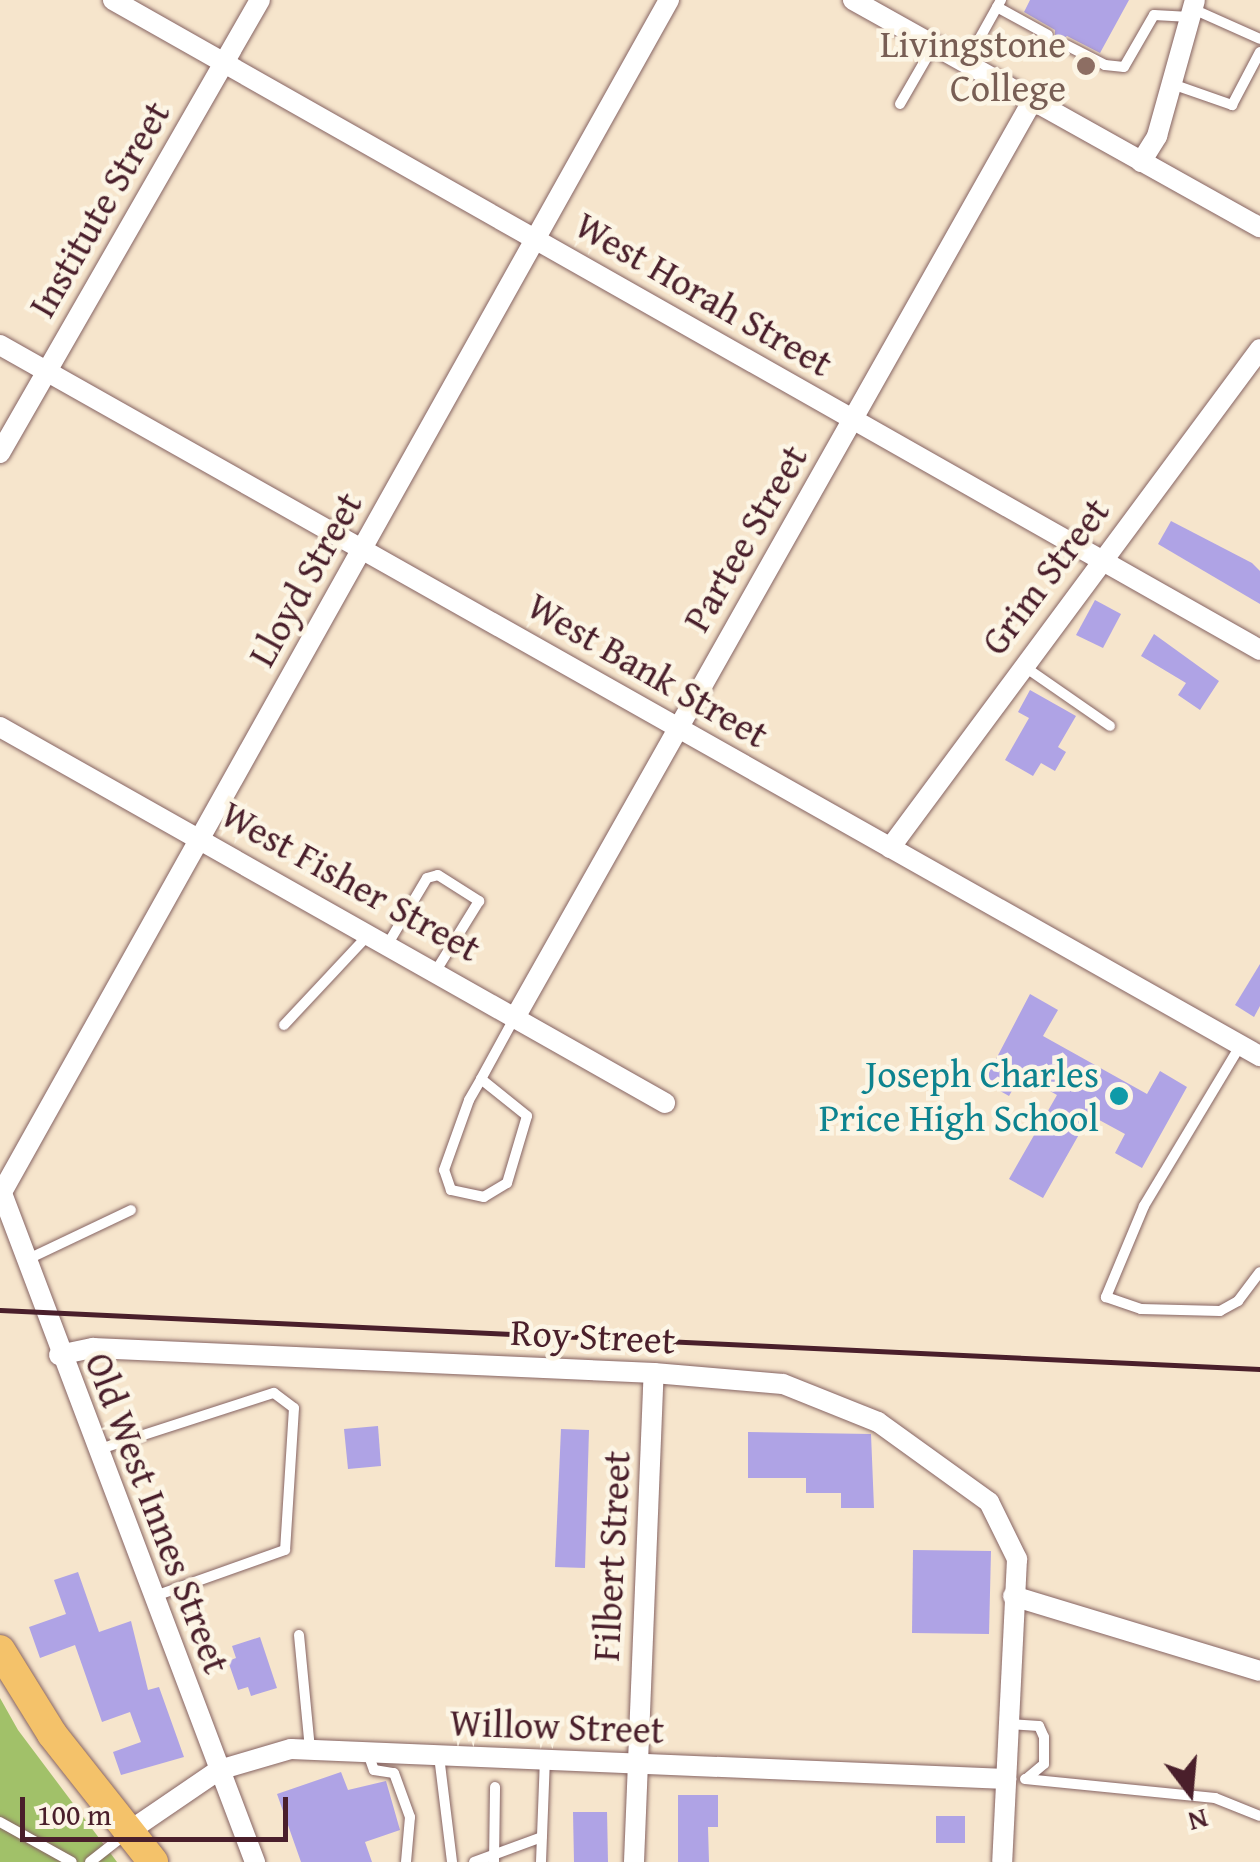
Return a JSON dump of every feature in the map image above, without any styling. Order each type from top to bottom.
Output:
[{"type":"main road","points":[[0,1650],[52,1734],[153,1862]]},
{"type":"street","name":"West Horah Street","points":[[112,0],[1260,650]]},
{"type":"street","name":"Institute Street","points":[[0,454],[260,0]]},
{"type":"street","name":"Lloyd Street","points":[[1,1190],[202,838],[361,546],[539,241],[669,0]]},
{"type":"street","points":[[853,0],[1260,227]]},
{"type":"street","points":[[1141,162],[1157,136],[1192,8]]},
{"type":"street","name":"Partee Street","points":[[517,1014],[1034,98]]},
{"type":"street","name":"West Bank Street","points":[[0,345],[1260,1056]]},
{"type":"street","name":"Grim Street","points":[[890,848],[1021,664],[1260,349]]},
{"type":"street","name":"West Fisher Street","points":[[0,727],[517,1014],[665,1102]]},
{"type":"street","name":"Old West Innes Street","points":[[1,1190],[59,1355],[254,1862]]},
{"type":"street","name":"Roy Street","points":[[59,1355],[94,1348],[654,1373],[783,1384],[878,1422],[989,1502],[1017,1559],[1009,1724],[1015,1779],[1002,1862]]},
{"type":"street","name":"Filbert Street","points":[[634,1862],[654,1373]]},
{"type":"street","points":[[1013,1596],[1260,1671]]},
{"type":"street","name":"Willow Street","points":[[128,1832],[220,1770],[258,1754],[310,1750],[1015,1779]]},
{"type":"lane","points":[[967,62],[999,3],[1048,35]]},
{"type":"lane","points":[[1066,44],[1104,65],[1124,67],[1161,10],[1192,8],[1260,39]]},
{"type":"lane","points":[[900,104],[934,44]]},
{"type":"lane","points":[[1172,84],[1232,105],[1260,52]]},
{"type":"lane","points":[[1021,664],[1110,726]]},
{"type":"lane","points":[[284,1025],[380,937],[427,878],[438,875],[478,901],[437,969]]},
{"type":"lane","points":[[481,1079],[527,1116],[507,1183],[484,1196],[451,1190],[444,1170],[481,1079],[517,1014]]},
{"type":"lane","points":[[1241,1045],[1144,1206],[1107,1284],[1106,1297],[1114,1305],[1220,1311],[1238,1301],[1260,1272]]},
{"type":"lane","points":[[27,1260],[131,1210]]},
{"type":"lane","points":[[96,1451],[274,1393],[294,1408],[285,1550],[152,1596]]},
{"type":"lane","points":[[299,1635],[310,1750]]},
{"type":"lane","points":[[1009,1724],[1039,1726],[1048,1750],[1038,1774],[1015,1779]]},
{"type":"lane","points":[[368,1752],[374,1770],[394,1774],[410,1817],[406,1862]]},
{"type":"lane","points":[[439,1756],[452,1862]]},
{"type":"lane","points":[[542,1862],[545,1760]]},
{"type":"lane","points":[[1015,1779],[1215,1798],[1260,1816]]},
{"type":"lane","points":[[494,1858],[496,1787]]},
{"type":"lane","points":[[0,1822],[72,1862]]},
{"type":"lane","points":[[90,1862],[128,1832]]},
{"type":"lane","points":[[474,1862],[494,1858],[542,1837]]},
{"type":"green space","points":[[0,1698],[18,1730],[117,1862],[0,1862]]},
{"type":"building","points":[[1030,0],[1129,0],[1100,53],[1067,36],[1058,42],[1062,53],[1043,42],[1055,40],[1055,30],[1024,12]]},
{"type":"building","points":[[1171,521],[1252,563],[1260,571],[1260,604],[1158,544]]},
{"type":"building","points":[[1095,600],[1121,614],[1103,648],[1076,635]]},
{"type":"building","points":[[1154,634],[1219,681],[1200,710],[1178,695],[1186,683],[1141,656]]},
{"type":"building","points":[[1030,690],[1076,716],[1058,747],[1066,752],[1055,771],[1041,763],[1033,776],[1005,760],[1029,718],[1018,712]]},
{"type":"building","points":[[1260,964],[1260,1006],[1254,1017],[1235,1005]]},
{"type":"building","name":"Joseph Charles Price High School","points":[[1030,994],[1058,1010],[1043,1036],[1147,1094],[1160,1071],[1187,1087],[1142,1168],[1115,1153],[1125,1134],[1090,1115],[1043,1198],[1009,1179],[1057,1095],[1021,1075],[1009,1096],[984,1082]]},
{"type":"building","points":[[378,1426],[381,1466],[348,1469],[344,1429]]},
{"type":"building","points":[[561,1429],[589,1430],[585,1568],[555,1567]]},
{"type":"building","points":[[748,1432],[871,1434],[874,1508],[841,1508],[841,1493],[806,1493],[806,1478],[748,1478]]},
{"type":"building","points":[[913,1550],[991,1551],[989,1634],[912,1633]]},
{"type":"building","points":[[78,1572],[99,1632],[131,1621],[148,1690],[159,1687],[184,1757],[121,1775],[113,1752],[141,1742],[130,1712],[102,1722],[75,1645],[40,1658],[29,1627],[66,1614],[54,1580]]},
{"type":"building","points":[[260,1637],[277,1688],[251,1696],[248,1687],[238,1690],[228,1661],[236,1658],[232,1646]]},
{"type":"building","points":[[341,1772],[348,1790],[386,1781],[400,1830],[365,1842],[372,1862],[301,1862],[277,1794]]},
{"type":"building","points":[[678,1795],[718,1795],[718,1827],[708,1827],[709,1862],[678,1862]]},
{"type":"building","points":[[573,1812],[607,1812],[608,1862],[574,1862]]},
{"type":"building","points":[[936,1816],[965,1816],[965,1843],[936,1843]]},
{"type":"railway","points":[[0,1310],[1260,1369]]},
{"type":"place","name":"Livingstone College","points":[[1086,66]]},
{"type":"place","name":"Joseph Charles Price High School","points":[[1119,1096]]}]
